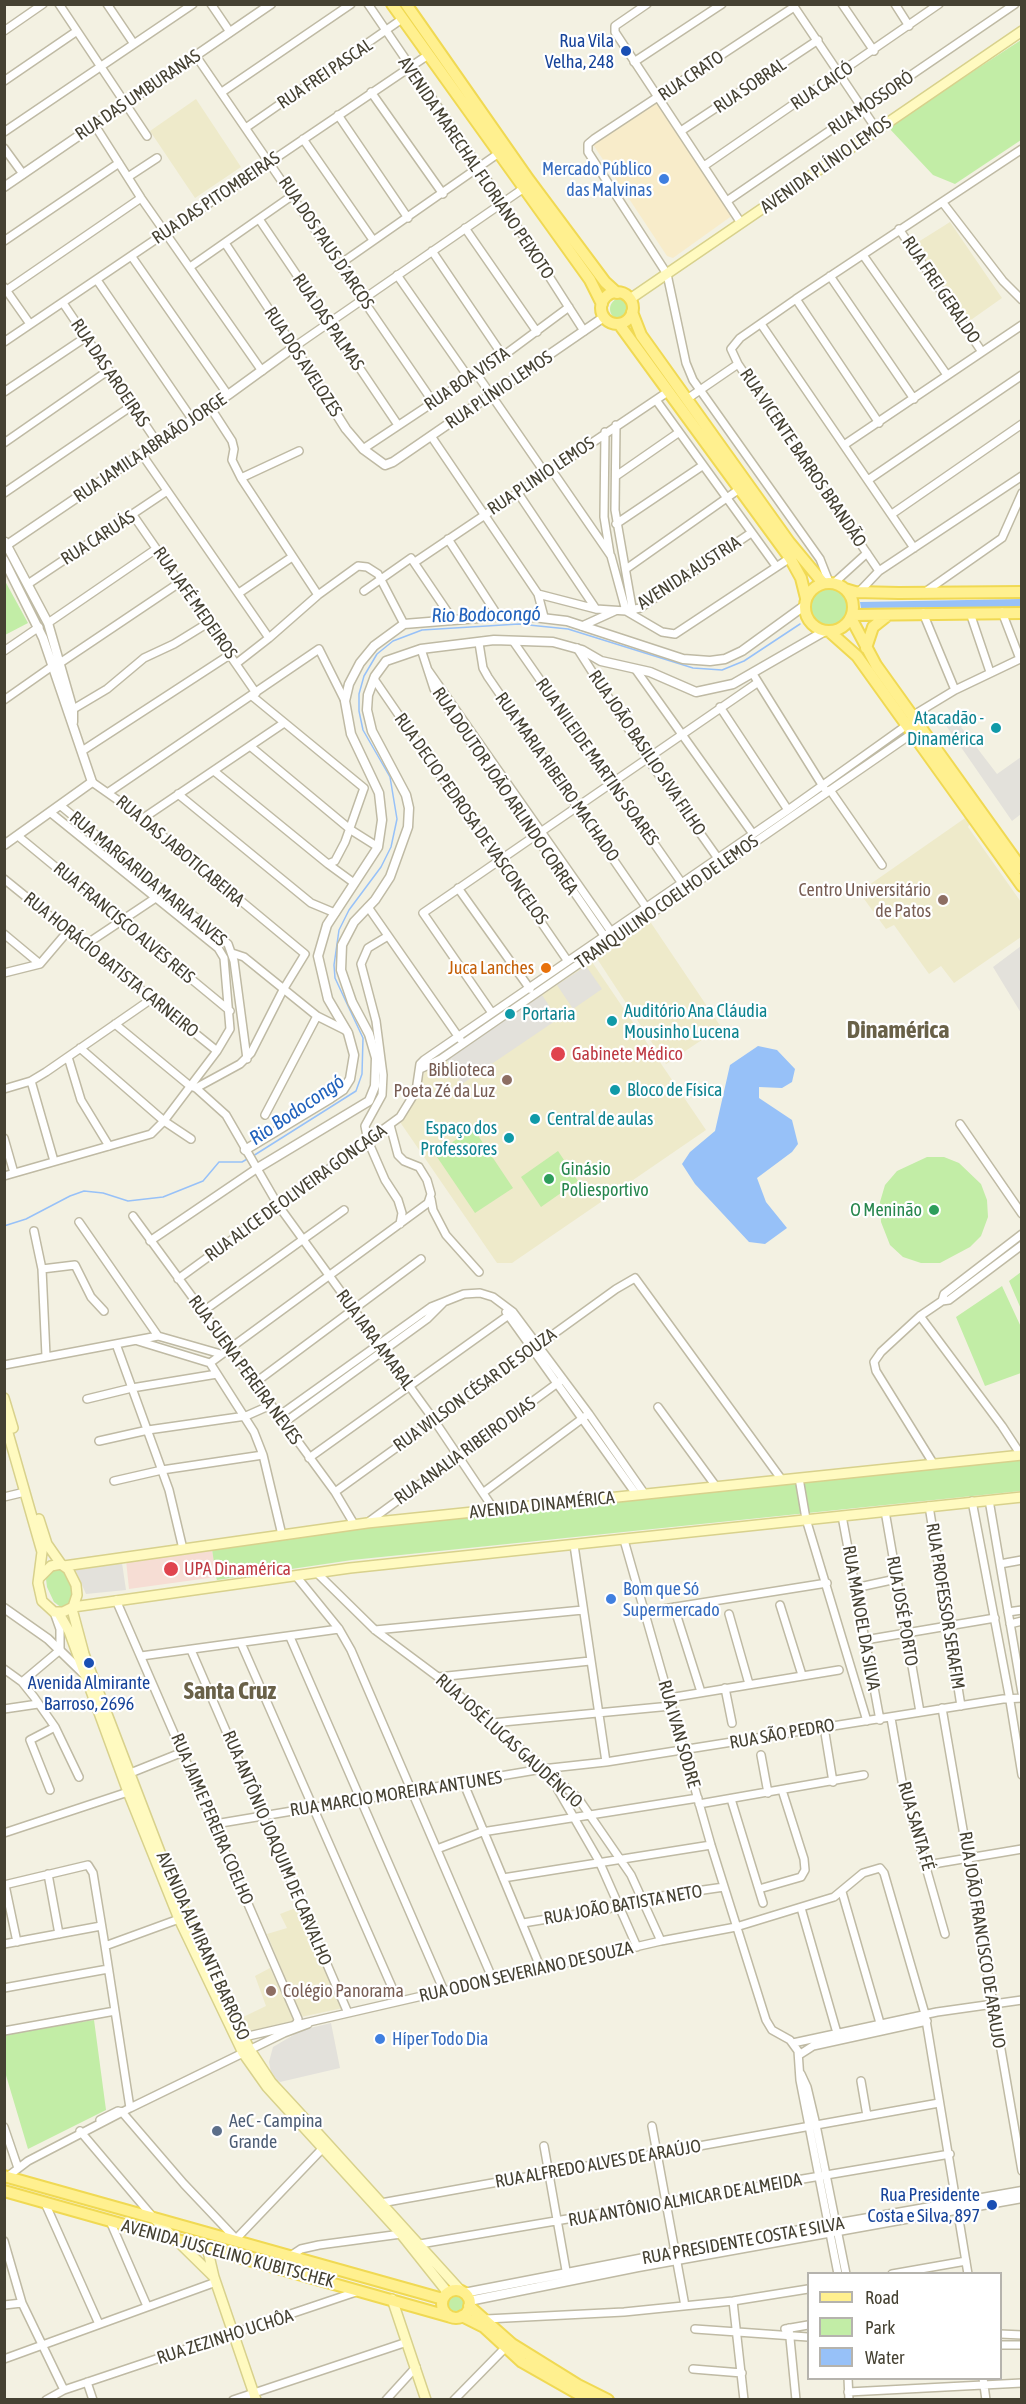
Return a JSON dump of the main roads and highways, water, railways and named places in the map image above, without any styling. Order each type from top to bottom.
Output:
[{"type":"main road","name":"AVENIDA MARECHAL FLORIANO PEIXOTO","points":[[392,4],[590,280],[602,304]]},
{"type":"main road","name":"AVENIDA MARECHAL FLORIANO PEIXOTO","points":[[406,4],[536,189],[605,282],[617,293]]},
{"type":"main road","name":"AVENIDA PLÍNIO LEMOS","points":[[630,299],[1022,31]]},
{"type":"main road","points":[[632,312],[628,320],[619,324],[610,322],[604,317],[602,304],[608,296],[617,293],[630,299],[632,312],[641,335],[789,542],[829,583],[859,592],[1022,592]]},
{"type":"main road","points":[[619,324],[790,558],[801,579],[809,621],[828,631],[853,652],[1022,869]]},
{"type":"main road","points":[[805,602],[810,591],[829,583]]},
{"type":"main road","points":[[845,588],[853,601],[852,617],[866,648],[911,724],[1022,886]]},
{"type":"main road","points":[[828,631],[842,628],[852,617],[923,613],[1022,613]]},
{"type":"main road","points":[[866,648],[873,627],[888,615]]},
{"type":"main road","points":[[4,1398],[50,1549],[72,1573],[78,1595],[72,1608]]},
{"type":"main road","points":[[4,1419],[9,1451],[42,1552],[39,1588],[42,1601],[56,1612],[116,1600],[317,1573],[1022,1497]]},
{"type":"main road","name":"AVENIDA DINAMÉRICA","points":[[63,1565],[354,1524],[1021,1455]]},
{"type":"main road","points":[[40,1577],[47,1568],[63,1565]]},
{"type":"main road","name":"AVENIDA ALMIRANTE BARROSO","points":[[72,1608],[79,1640],[128,1774],[194,1936],[244,2037],[247,2052],[486,2319],[512,2344],[578,2385],[608,2400]]},
{"type":"main road","name":"AVENIDA ALMIRANTE BARROSO","points":[[56,1612],[69,1631],[128,1792],[179,1919],[247,2052],[267,2087],[401,2234],[446,2296]]},
{"type":"main road","name":"AVENIDA JUSCELINO KUBITSCHEK","points":[[6,2176],[446,2296]]},
{"type":"main road","name":"AVENIDA JUSCELINO KUBITSCHEK","points":[[4,2191],[456,2317]]},
{"type":"main road","points":[[154,2218],[215,2279]]},
{"type":"main road","points":[[207,2247],[215,2279],[255,2396]]},
{"type":"main road","points":[[456,2317],[466,2298],[446,2296],[444,2309],[456,2317],[484,2327],[522,2362],[585,2399]]},
{"type":"main road","points":[[392,2299],[426,2400]]},
{"type":"water","points":[[1021,599],[1021,607],[861,608],[860,602]]},
{"type":"water","points":[[758,1046],[777,1050],[795,1069],[792,1082],[782,1088],[759,1087],[759,1098],[792,1120],[798,1144],[792,1152],[757,1178],[766,1202],[787,1228],[765,1244],[749,1242],[695,1184],[682,1164],[690,1152],[715,1131],[730,1065]]},
{"type":"waterway","name":"Rio Bodocongó","points":[[253,1156],[356,1091],[362,1074],[363,1038],[335,978],[334,965],[339,930],[349,910],[381,867],[391,847],[397,819],[390,777],[363,730],[359,711],[359,694],[364,676],[377,654],[393,641],[422,630],[519,624],[568,629],[693,668],[722,670],[744,661],[800,624]]},
{"type":"waterway","name":"Rio Bodocongó","points":[[4,1226],[26,1219],[84,1191],[103,1193],[128,1201],[163,1197],[203,1181],[219,1162],[242,1162],[249,1158]]},
{"type":"place","name":"Rua Vila Velha, 248","points":[[626,51]]},
{"type":"place","name":"Mercado Público das Malvinas","points":[[664,179]]},
{"type":"place","name":"Atacadão - Dinamérica","points":[[996,728]]},
{"type":"place","name":"Centro Universitário de Patos","points":[[943,900]]},
{"type":"place","name":"Juca Lanches","points":[[546,968]]},
{"type":"place","name":"Portaria","points":[[510,1014]]},
{"type":"place","name":"Auditório Ana Cláudia Mousinho Lucena","points":[[612,1021]]},
{"type":"place","name":"Gabinete Médico","points":[[558,1054]]},
{"type":"place","name":"Biblioteca Poeta Zé da Luz","points":[[507,1080]]},
{"type":"place","name":"Bloco de Física","points":[[615,1090]]},
{"type":"place","name":"Central de aulas","points":[[535,1119]]},
{"type":"place","name":"Espaço dos Professores","points":[[509,1138]]},
{"type":"place","name":"Ginásio Poliesportivo","points":[[549,1179]]},
{"type":"place","name":"O Meninão","points":[[934,1210]]},
{"type":"place","name":"UPA Dinamérica","points":[[171,1569]]},
{"type":"place","name":"Bom que Só Supermercado","points":[[611,1599]]},
{"type":"place","name":"Avenida Almirante Barroso, 2696","points":[[89,1663]]},
{"type":"place","name":"Colégio Panorama","points":[[271,1991]]},
{"type":"place","name":"Híper Todo Dia","points":[[380,2039]]},
{"type":"place","name":"AeC - Campina Grande","points":[[217,2131]]},
{"type":"place","name":"Rua Presidente Costa e Silva, 897","points":[[992,2205]]},
{"type":"district","name":"Dinamérica","points":[[898,1030]]},
{"type":"district","name":"Santa Cruz","points":[[230,1691]]}]
